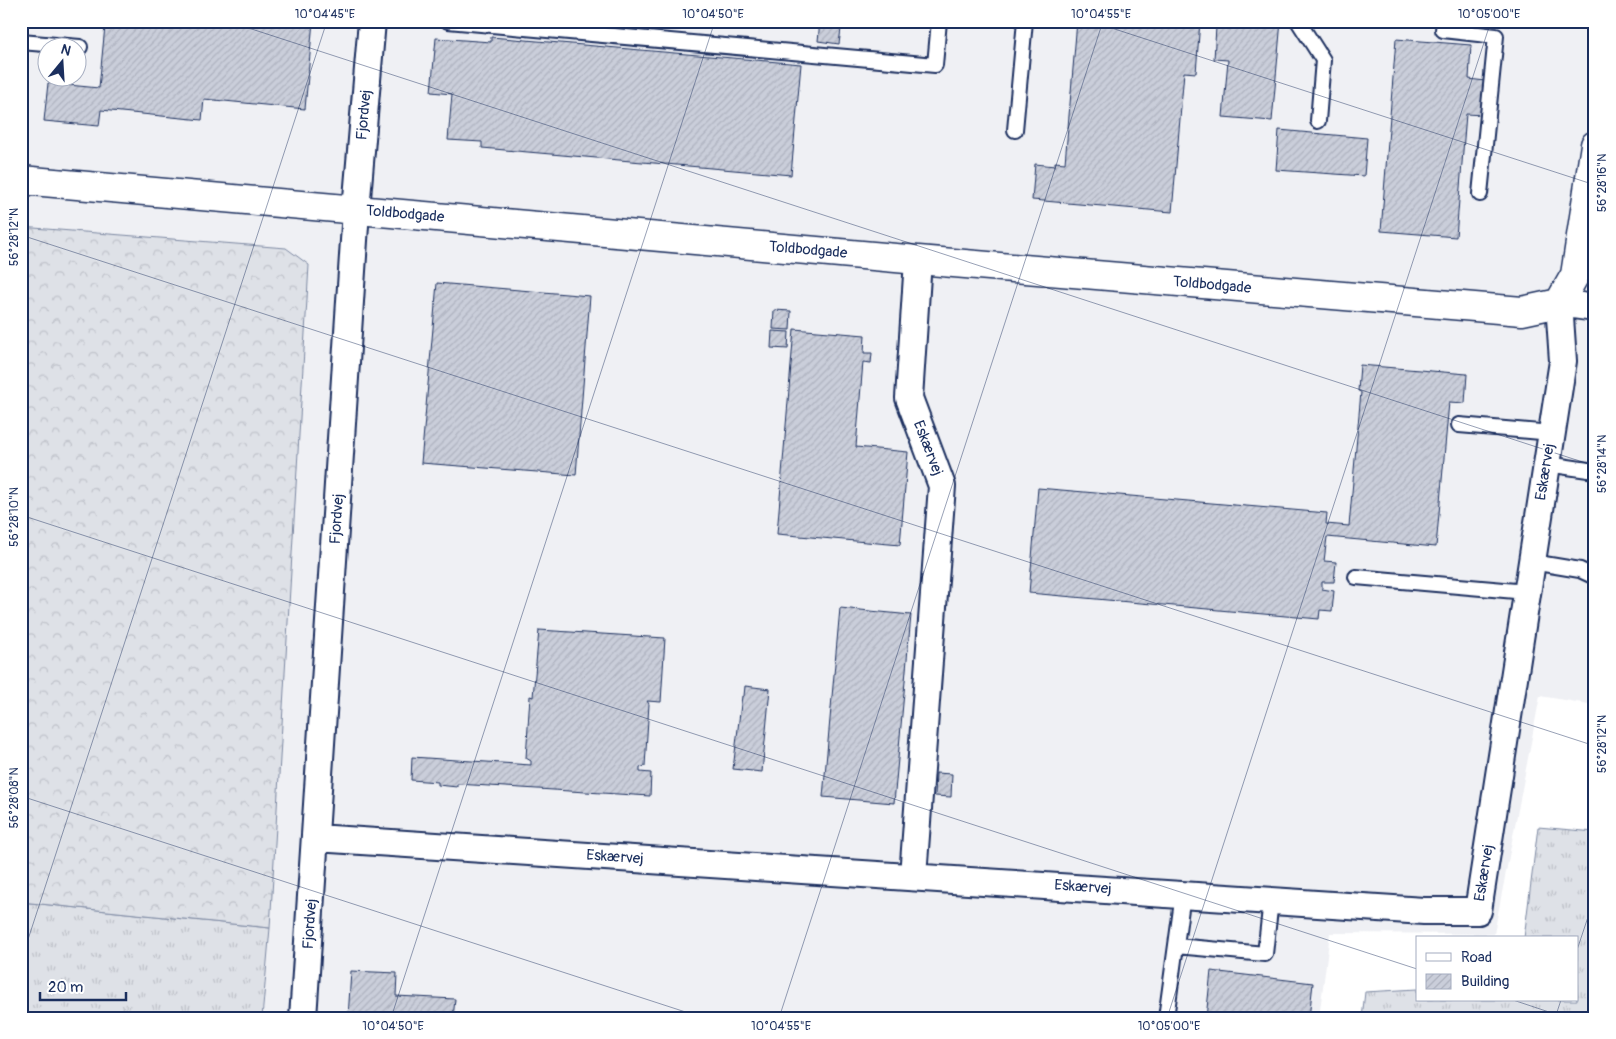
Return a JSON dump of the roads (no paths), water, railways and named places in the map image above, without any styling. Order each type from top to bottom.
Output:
[{"type":"street","name":"Fjordvej","points":[[303,1018],[356,210],[372,21]]},
{"type":"street","points":[[1559,303],[1575,275],[1595,147]]},
{"type":"street","name":"Toldbodgade","points":[[21,180],[918,260],[1522,311],[1559,303],[1595,308]]},
{"type":"street","name":"Eskærvej","points":[[913,876],[942,486],[909,398],[918,260]]},
{"type":"street","name":"Eskærvej","points":[[316,838],[1424,911],[1478,911],[1562,361],[1559,303]]},
{"type":"lane","points":[[448,21],[935,65],[939,21]]},
{"type":"lane","points":[[1015,130],[1025,21]]},
{"type":"lane","points":[[1298,21],[1323,60],[1318,121]]},
{"type":"lane","points":[[1444,21],[1443,30],[1496,36],[1480,194]]},
{"type":"lane","points":[[21,42],[38,43]]},
{"type":"lane","points":[[1459,426],[1552,433]]},
{"type":"lane","points":[[1547,464],[1595,471]]},
{"type":"lane","points":[[1532,562],[1580,570],[1595,577]]},
{"type":"lane","points":[[1356,577],[1527,592]]},
{"type":"lane","points":[[1166,1018],[1183,894]]},
{"type":"lane","points":[[1176,946],[1265,954],[1271,900]]}]
